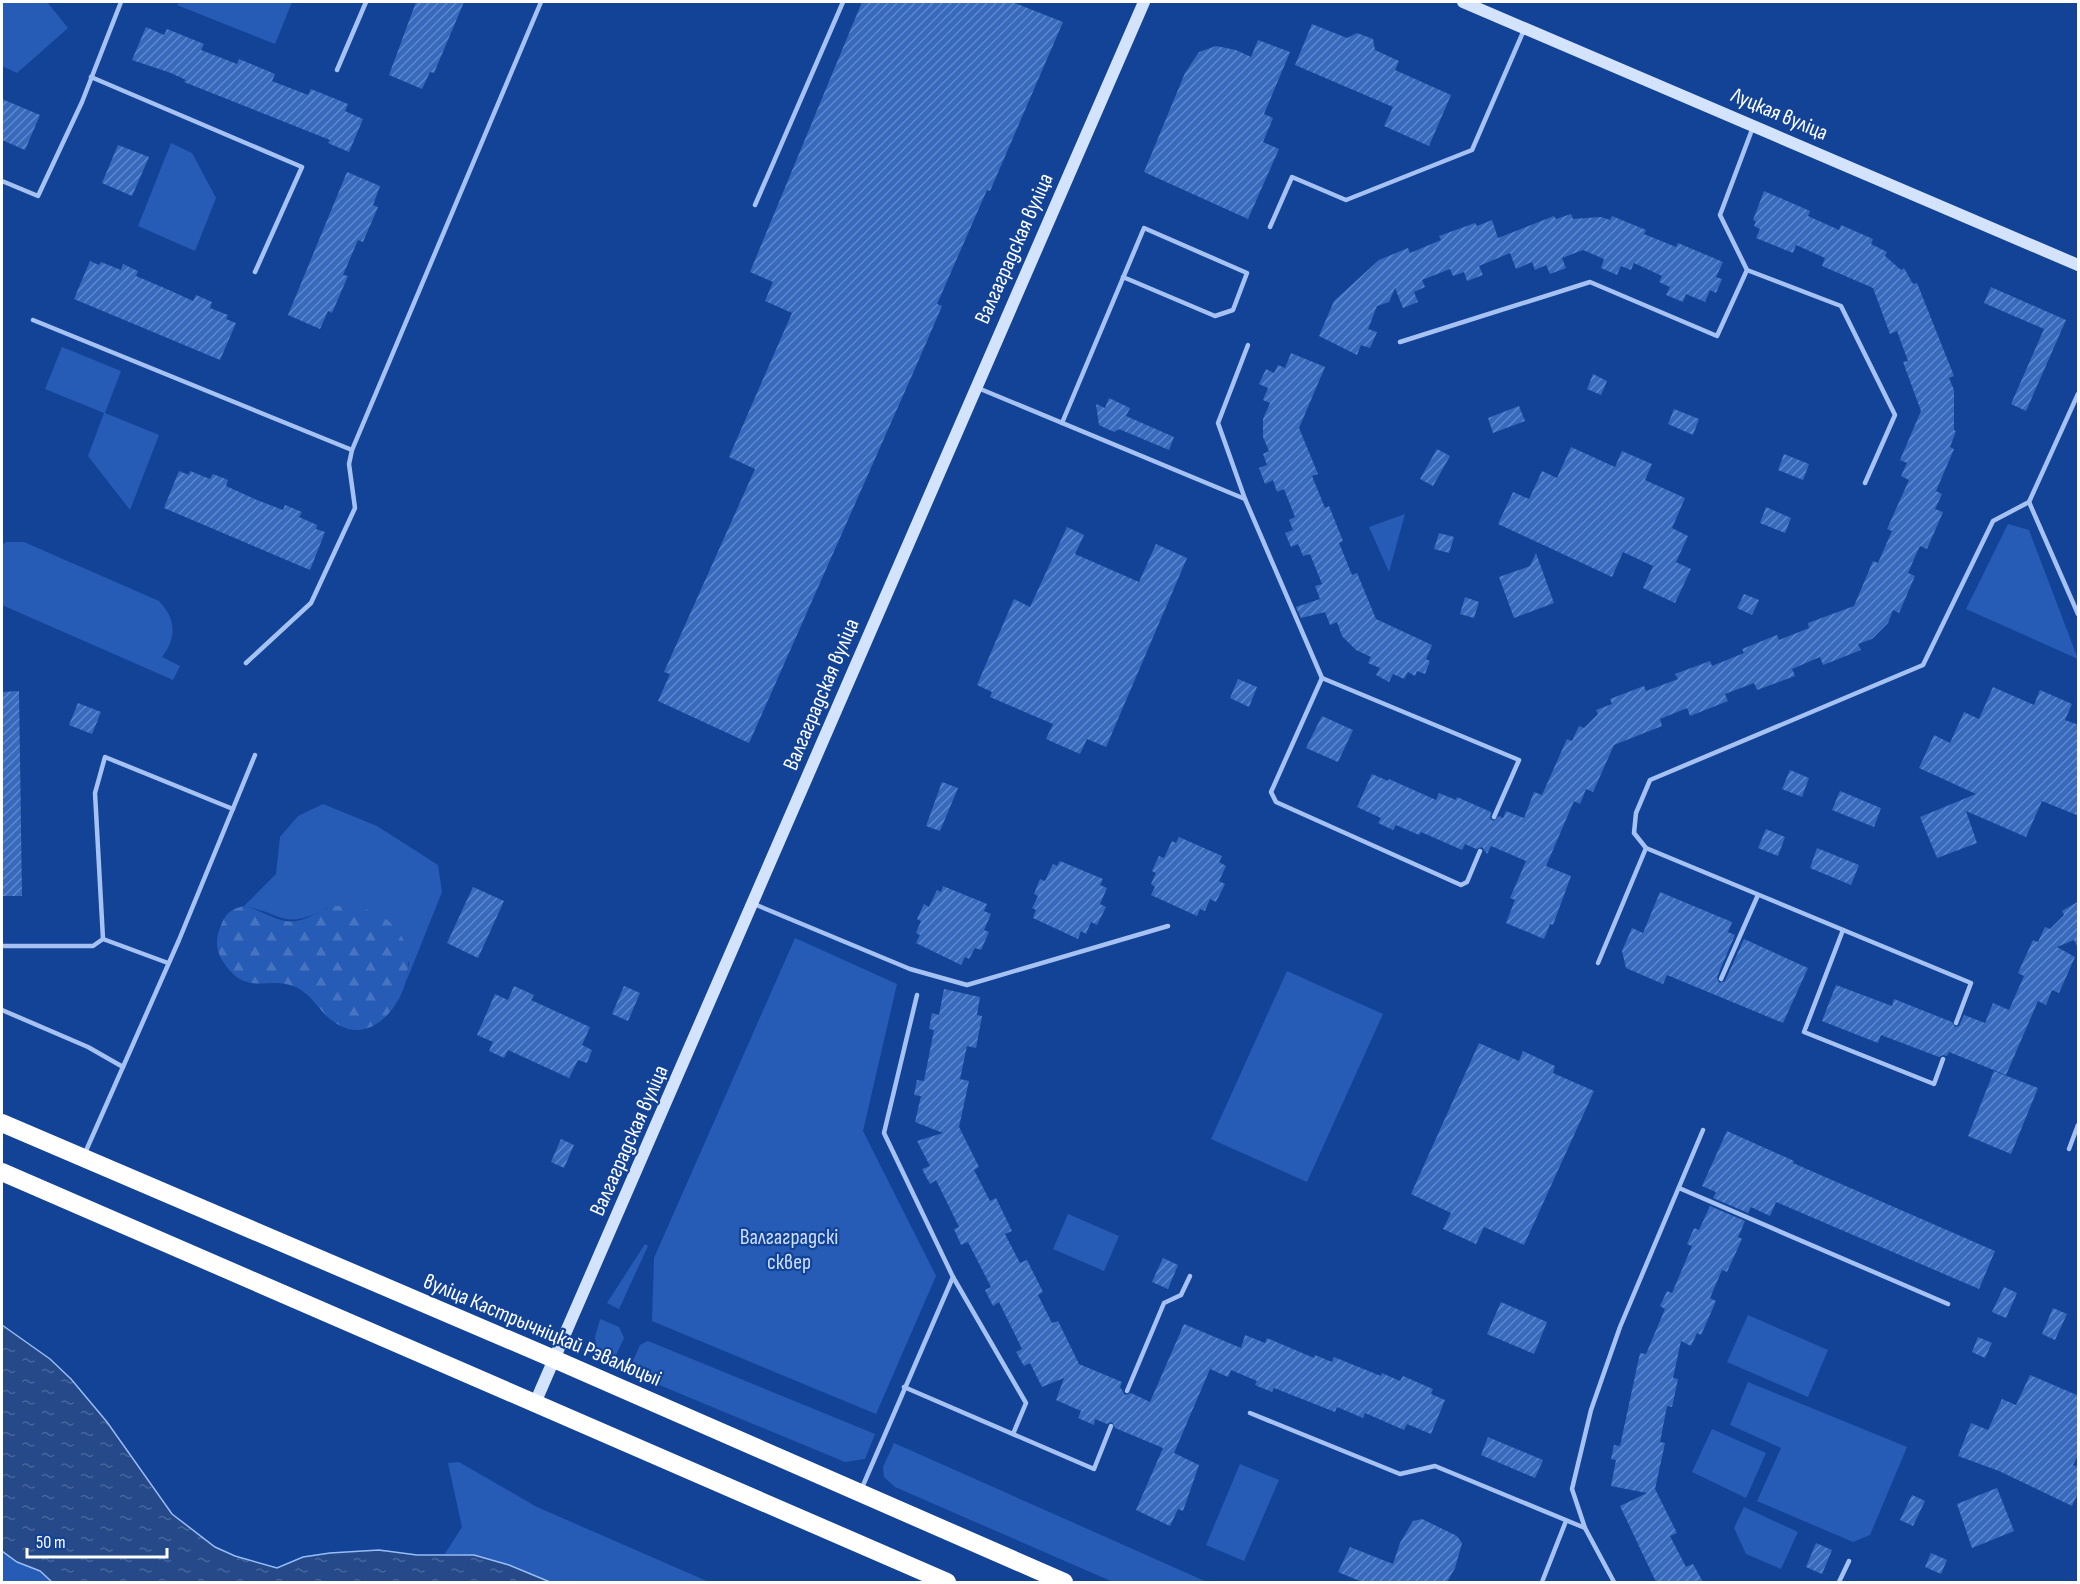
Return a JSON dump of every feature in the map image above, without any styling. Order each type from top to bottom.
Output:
[{"type":"highway","name":"вуліца Кастрычніцкай Рэвалюцыі","points":[[2,1123],[554,1359],[1064,1582]]},
{"type":"highway","points":[[2,1172],[946,1582]]},
{"type":"main road","name":"Валгаградская вуліца","points":[[535,1403],[754,904],[975,387],[1144,2]]},
{"type":"main road","name":"Луцкая вуліца","points":[[1463,2],[2079,265]]},
{"type":"lane","points":[[2,181],[39,196],[91,78],[121,2]]},
{"type":"lane","points":[[337,69],[366,2]]},
{"type":"lane","points":[[246,663],[311,603],[355,508],[349,464],[352,450],[542,2]]},
{"type":"lane","points":[[755,206],[843,2]]},
{"type":"lane","points":[[1270,227],[1292,177],[1346,200],[1472,150],[1525,28]]},
{"type":"lane","points":[[91,78],[302,167],[255,272]]},
{"type":"lane","points":[[1754,125],[1720,214],[1747,270],[1841,306],[1895,415],[1865,483]]},
{"type":"lane","points":[[1062,423],[1144,228],[1248,273],[1233,310],[1215,316],[1124,277]]},
{"type":"lane","points":[[1400,342],[1590,282],[1717,336],[1747,270]]},
{"type":"lane","points":[[33,320],[352,450]]},
{"type":"lane","points":[[1248,345],[1218,423],[1245,499],[1322,678],[1519,760],[1494,817]]},
{"type":"lane","points":[[975,387],[1245,499]]},
{"type":"lane","points":[[1956,1023],[1971,983],[1646,848],[1634,833],[1636,813],[1650,780],[1923,665],[1993,521],[2029,502],[2079,394]]},
{"type":"lane","points":[[2029,502],[2079,614]]},
{"type":"lane","points":[[1322,678],[1271,792],[1276,802],[1461,885],[1467,882],[1480,851]]},
{"type":"lane","points":[[83,1158],[255,755]]},
{"type":"lane","points":[[103,939],[95,793],[105,757],[233,809]]},
{"type":"lane","points":[[1598,963],[1646,848]]},
{"type":"lane","points":[[1721,979],[1758,895]]},
{"type":"lane","points":[[754,904],[910,969],[967,985],[1168,926]]},
{"type":"lane","points":[[1843,930],[1804,1032],[1934,1084],[1943,1059]]},
{"type":"lane","points":[[2,946],[93,946],[103,939]]},
{"type":"lane","points":[[103,939],[168,963]]},
{"type":"lane","points":[[917,995],[884,1133],[953,1277],[1026,1403],[1013,1434]]},
{"type":"lane","points":[[2,1010],[88,1047],[123,1067]]},
{"type":"lane","points":[[2069,1149],[2079,1125]]},
{"type":"lane","points":[[1614,1582],[1586,1528],[1572,1490],[1591,1410],[1620,1327],[1703,1130]]},
{"type":"lane","points":[[1679,1188],[1948,1304]]},
{"type":"lane","points":[[1127,1391],[1164,1303],[1181,1295],[1190,1276]]},
{"type":"lane","points":[[860,1492],[953,1277]]},
{"type":"lane","points":[[904,1387],[1094,1469],[1111,1426]]},
{"type":"lane","points":[[1250,1413],[1400,1474],[1435,1466],[1586,1528]]},
{"type":"lane","points":[[1542,1582],[1566,1521]]},
{"type":"lane","points":[[1839,1582],[1849,1561]]},
{"type":"green space","points":[[5,2],[47,2],[68,28],[17,73],[2,66],[2,4]]},
{"type":"green space","points":[[179,2],[292,2],[275,44],[177,5]]},
{"type":"green space","points":[[171,143],[192,153],[216,198],[195,251],[138,226]]},
{"type":"green space","points":[[62,347],[121,371],[105,413],[159,435],[130,510],[88,456],[104,413],[45,389]]},
{"type":"green space","points":[[1405,514],[1389,572],[1369,527]]},
{"type":"green space","points":[[2008,524],[2029,530],[2078,659],[1966,609]]},
{"type":"green space","points":[[24,542],[159,601],[169,615],[172,628],[170,642],[162,657],[180,666],[173,680],[2,605],[2,544]]},
{"type":"green space","points":[[323,804],[377,826],[438,865],[442,892],[406,982],[409,962],[327,908],[301,919],[292,920],[244,906],[276,874],[280,837],[298,816]]},
{"type":"green space","points":[[244,906],[289,921],[300,920],[325,909],[342,906],[361,908],[386,919],[402,938],[408,960],[405,984],[395,1006],[378,1023],[357,1030],[334,1022],[298,988],[287,984],[258,983],[240,979],[222,960],[218,951],[217,938],[225,917],[232,910]]},
{"type":"green space","name":"Валгаградскі сквер","points":[[795,938],[897,984],[863,1131],[936,1276],[876,1414],[652,1321],[654,1258]]},
{"type":"green space","points":[[1287,971],[1383,1014],[1307,1182],[1211,1139]]},
{"type":"green space","points":[[1068,1214],[1119,1236],[1104,1271],[1053,1249]]},
{"type":"green space","points":[[645,1244],[648,1246],[619,1309],[607,1303]]},
{"type":"green space","points":[[1748,1315],[1828,1350],[1808,1397],[1727,1362]]},
{"type":"green space","points":[[600,1319],[619,1327],[624,1338],[611,1366],[597,1354],[595,1337]]},
{"type":"green space","points":[[648,1341],[875,1434],[865,1459],[845,1462],[628,1372],[640,1345]]},
{"type":"green space","points":[[1748,1382],[1907,1447],[1870,1535],[1853,1542],[1757,1501],[1781,1448],[1730,1425]]},
{"type":"green space","points":[[1712,1429],[1766,1453],[1746,1498],[1692,1472]]},
{"type":"green space","points":[[894,1443],[1207,1582],[1113,1582],[895,1487],[884,1477],[883,1467]]},
{"type":"green space","points":[[459,1462],[537,1507],[709,1582],[550,1582],[492,1560],[457,1554],[444,1555],[462,1527],[448,1463]]},
{"type":"green space","points":[[1240,1464],[1279,1480],[1244,1561],[1206,1545]]},
{"type":"green space","points":[[1744,1507],[1798,1532],[1781,1569],[1746,1554],[1734,1528]]},
{"type":"green space","points":[[2,1551],[17,1562],[39,1571],[52,1582],[2,1582]]},
{"type":"water","points":[[2,1325],[50,1359],[71,1379],[107,1422],[172,1514],[215,1547],[235,1556],[277,1568],[303,1557],[330,1553],[379,1550],[417,1555],[474,1555],[509,1565],[550,1582],[52,1582],[40,1571],[17,1562],[2,1551]]},
{"type":"building","points":[[416,2],[464,2],[434,73],[430,72],[422,89],[389,75]]},
{"type":"building","points":[[862,2],[1012,2],[1063,22],[990,191],[987,190],[937,304],[942,306],[749,743],[658,701],[670,674],[664,672],[755,469],[729,457],[792,313],[765,301],[773,282],[750,272]]},
{"type":"building","points":[[1312,24],[1347,38],[1357,33],[1373,39],[1375,50],[1399,61],[1395,70],[1451,95],[1429,146],[1384,126],[1393,107],[1295,65]]},
{"type":"building","points":[[146,27],[164,35],[167,29],[204,44],[201,50],[237,64],[239,59],[275,74],[272,81],[308,95],[311,89],[348,104],[345,111],[363,119],[349,152],[328,143],[330,140],[184,82],[186,80],[171,73],[132,60]]},
{"type":"building","points":[[1258,40],[1290,52],[1264,114],[1273,118],[1263,142],[1279,149],[1248,219],[1144,172],[1185,73],[1199,52],[1216,46],[1236,50],[1251,57]]},
{"type":"building","points":[[2,99],[40,115],[25,150],[2,140]]},
{"type":"building","points":[[118,145],[149,157],[132,196],[102,183]]},
{"type":"building","points":[[347,172],[380,186],[373,205],[378,207],[363,242],[358,240],[343,275],[348,276],[332,313],[328,311],[320,329],[288,315]]},
{"type":"building","points":[[1764,191],[1810,211],[1808,216],[1839,230],[1841,225],[1873,239],[1871,244],[1887,252],[1885,256],[1901,270],[1904,268],[1913,284],[1917,283],[1954,376],[1949,378],[1954,390],[1954,430],[1956,431],[1950,447],[1954,449],[1936,491],[1942,494],[1935,509],[1943,512],[1927,549],[1920,546],[1914,559],[1908,573],[1915,576],[1899,613],[1893,610],[1888,623],[1872,639],[1858,644],[1861,650],[1823,665],[1820,657],[1792,669],[1795,676],[1757,690],[1754,683],[1725,694],[1728,701],[1690,716],[1687,708],[1660,719],[1662,726],[1614,745],[1593,792],[1586,789],[1580,804],[1574,801],[1546,866],[1571,876],[1553,925],[1550,924],[1544,939],[1506,923],[1515,900],[1510,898],[1526,861],[1491,846],[1487,854],[1482,847],[1476,849],[1465,844],[1462,850],[1421,832],[1419,835],[1396,825],[1393,830],[1378,823],[1381,818],[1357,807],[1372,774],[1436,800],[1439,793],[1456,800],[1457,797],[1491,812],[1490,818],[1493,821],[1499,816],[1503,818],[1506,811],[1524,818],[1534,792],[1542,795],[1567,739],[1572,741],[1579,726],[1584,728],[1598,714],[1596,710],[1612,704],[1610,699],[1644,686],[1646,691],[1678,679],[1675,674],[1710,661],[1712,666],[1744,653],[1742,649],[1777,635],[1779,640],[1809,628],[1808,623],[1854,606],[1873,561],[1878,563],[1892,531],[1887,529],[1909,480],[1901,476],[1907,463],[1900,460],[1921,411],[1903,362],[1908,361],[1897,331],[1890,334],[1873,288],[1822,266],[1825,258],[1796,245],[1793,253],[1756,238],[1760,229],[1754,226],[1756,221],[1753,220]]},
{"type":"building","points":[[1571,214],[1573,219],[1601,217],[1610,220],[1612,216],[1646,230],[1644,234],[1676,247],[1678,243],[1723,262],[1716,277],[1722,279],[1716,293],[1710,290],[1705,302],[1686,294],[1683,302],[1666,295],[1670,287],[1659,282],[1662,276],[1634,263],[1631,270],[1621,266],[1617,275],[1601,268],[1604,259],[1583,250],[1562,258],[1566,268],[1550,274],[1546,265],[1535,270],[1532,262],[1516,269],[1510,253],[1479,266],[1483,275],[1467,281],[1464,272],[1453,276],[1450,269],[1422,280],[1425,287],[1414,292],[1418,302],[1403,308],[1395,288],[1389,302],[1377,306],[1368,329],[1377,332],[1370,348],[1361,345],[1357,355],[1319,336],[1334,301],[1379,260],[1408,248],[1410,253],[1441,240],[1439,236],[1475,223],[1477,226],[1492,220],[1498,238],[1554,216],[1556,219]]},
{"type":"building","points":[[90,261],[99,265],[101,262],[121,270],[123,264],[138,271],[136,276],[193,301],[196,295],[212,302],[210,308],[228,315],[226,319],[236,323],[220,360],[74,299]]},
{"type":"building","points":[[1991,287],[2066,320],[2026,411],[2011,404],[2044,329],[1984,303]]},
{"type":"building","points":[[1291,353],[1325,367],[1299,428],[1318,474],[1312,476],[1325,508],[1329,506],[1343,541],[1339,543],[1352,575],[1357,573],[1376,619],[1432,645],[1426,659],[1430,661],[1425,674],[1417,671],[1415,676],[1408,672],[1404,679],[1393,674],[1389,682],[1376,675],[1380,668],[1368,663],[1371,657],[1356,650],[1342,636],[1337,622],[1330,625],[1325,612],[1301,618],[1296,607],[1320,599],[1315,586],[1322,584],[1310,554],[1303,556],[1298,544],[1291,547],[1285,533],[1293,530],[1289,520],[1295,517],[1284,489],[1277,492],[1273,480],[1265,484],[1259,468],[1267,465],[1263,454],[1269,451],[1263,437],[1263,419],[1270,403],[1263,400],[1268,388],[1259,384],[1266,369],[1274,373],[1278,365],[1285,368]]},
{"type":"building","points":[[1593,374],[1607,381],[1601,395],[1587,389]]},
{"type":"building","points":[[1109,398],[1130,408],[1126,416],[1174,437],[1169,450],[1119,429],[1114,432],[1099,425],[1096,404],[1105,408]]},
{"type":"building","points":[[1519,406],[1525,421],[1493,433],[1488,418]]},
{"type":"building","points":[[1674,409],[1699,419],[1693,435],[1668,424]]},
{"type":"building","points":[[1571,447],[1615,467],[1622,451],[1652,464],[1645,480],[1685,498],[1672,528],[1688,536],[1676,562],[1691,569],[1675,603],[1643,588],[1653,566],[1623,552],[1612,577],[1498,524],[1513,492],[1529,499],[1542,471],[1557,478]]},
{"type":"building","points":[[1437,449],[1450,456],[1433,486],[1420,479]]},
{"type":"building","points":[[1784,454],[1809,464],[1803,480],[1778,470]]},
{"type":"building","points":[[179,471],[189,475],[190,471],[210,479],[213,474],[228,480],[226,486],[257,500],[283,510],[285,505],[302,512],[299,517],[317,525],[316,529],[325,532],[310,570],[164,508]]},
{"type":"building","points":[[1766,507],[1791,518],[1785,533],[1760,523]]},
{"type":"building","points":[[1067,527],[1084,535],[1075,554],[1139,582],[1156,544],[1187,558],[1106,747],[1087,739],[1080,754],[1046,739],[1053,724],[990,697],[992,692],[977,685],[1014,599],[1030,607]]},
{"type":"building","points":[[1439,533],[1454,537],[1449,553],[1434,549]]},
{"type":"building","points":[[1536,553],[1554,603],[1514,618],[1499,577],[1530,566]]},
{"type":"building","points":[[1744,594],[1759,600],[1752,615],[1737,608]]},
{"type":"building","points":[[1465,597],[1479,602],[1474,618],[1460,614]]},
{"type":"building","points":[[1238,679],[1257,687],[1249,707],[1230,698]]},
{"type":"building","points":[[1993,687],[2034,705],[2040,690],[2072,704],[2065,720],[2079,725],[2079,816],[2042,801],[2026,837],[1966,811],[1977,843],[1937,858],[1920,817],[1976,794],[1919,768],[1934,735],[1950,743],[1964,712],[1979,719]]},
{"type":"building","points":[[19,691],[22,896],[2,896],[2,692]]},
{"type":"building","points":[[78,703],[101,712],[92,734],[69,725]]},
{"type":"building","points":[[1322,716],[1353,730],[1338,762],[1306,748]]},
{"type":"building","points":[[1790,770],[1809,778],[1802,797],[1782,789]]},
{"type":"building","points":[[942,782],[958,788],[940,831],[926,826]]},
{"type":"building","points":[[1840,791],[1881,808],[1874,827],[1832,810]]},
{"type":"building","points":[[1766,829],[1785,837],[1778,856],[1758,848]]},
{"type":"building","points":[[1179,837],[1222,856],[1219,862],[1226,866],[1219,881],[1225,884],[1216,902],[1210,899],[1205,911],[1200,909],[1197,916],[1151,895],[1155,887],[1151,884],[1156,873],[1152,871],[1159,856],[1164,858],[1172,841],[1176,843]]},
{"type":"building","points":[[1817,848],[1859,865],[1851,885],[1810,868]]},
{"type":"building","points":[[1060,861],[1103,879],[1100,885],[1107,888],[1100,904],[1106,907],[1097,925],[1091,922],[1086,934],[1081,931],[1078,939],[1033,918],[1036,910],[1032,908],[1038,896],[1034,894],[1040,879],[1045,881],[1053,864],[1057,866]]},
{"type":"building","points":[[943,886],[987,904],[984,911],[991,914],[984,930],[989,932],[981,950],[975,948],[969,959],[965,957],[961,965],[916,943],[920,935],[916,933],[921,921],[917,919],[924,904],[929,907],[937,890],[941,892]]},
{"type":"building","points":[[473,887],[504,901],[478,958],[447,943]]},
{"type":"building","points":[[1660,892],[1732,922],[1728,932],[1735,935],[1717,977],[1719,983],[1725,981],[1744,939],[1808,968],[1783,1023],[1667,975],[1663,984],[1626,968],[1622,951],[1632,928],[1643,933]]},
{"type":"building","points":[[2079,901],[2079,950],[2074,940],[2057,947],[2075,957],[2059,993],[2052,990],[2046,1005],[2038,1001],[2006,1075],[1949,1052],[1947,1056],[1939,1057],[1881,1035],[1878,1043],[1822,1021],[1836,985],[1892,1006],[1894,999],[1952,1022],[1955,1027],[1959,1026],[1964,1015],[1985,1023],[1993,1003],[2009,1010],[2024,976],[2018,973],[2033,940],[2038,942],[2045,927],[2050,929],[2064,915],[2062,911]]},
{"type":"building","points":[[514,986],[534,995],[531,1000],[590,1027],[582,1045],[592,1050],[587,1063],[578,1060],[569,1078],[508,1050],[504,1058],[489,1051],[493,1042],[477,1035],[495,994],[508,1000]]},
{"type":"building","points":[[624,986],[640,993],[628,1021],[612,1014]]},
{"type":"building","points":[[944,989],[980,997],[977,1015],[982,1016],[976,1048],[967,1046],[960,1079],[969,1081],[959,1127],[979,1167],[974,1170],[990,1201],[996,1198],[1012,1231],[1005,1234],[1020,1263],[1027,1260],[1043,1292],[1038,1295],[1052,1323],[1058,1321],[1079,1364],[1122,1382],[1120,1387],[1125,1395],[1131,1393],[1150,1402],[1184,1324],[1241,1348],[1245,1335],[1265,1343],[1267,1338],[1314,1358],[1315,1355],[1332,1362],[1334,1357],[1381,1376],[1382,1373],[1400,1381],[1403,1376],[1433,1389],[1431,1394],[1445,1400],[1431,1434],[1407,1424],[1404,1430],[1365,1413],[1363,1418],[1337,1407],[1335,1412],[1274,1388],[1272,1392],[1255,1385],[1257,1381],[1231,1370],[1228,1377],[1210,1369],[1174,1453],[1199,1465],[1183,1511],[1178,1509],[1170,1526],[1136,1510],[1163,1448],[1115,1428],[1112,1422],[1107,1424],[1095,1419],[1094,1425],[1078,1418],[1081,1411],[1056,1400],[1064,1378],[1042,1387],[1030,1363],[1024,1366],[1016,1352],[1022,1349],[999,1302],[993,1306],[985,1290],[991,1287],[968,1242],[961,1245],[954,1229],[959,1227],[936,1180],[930,1184],[922,1169],[930,1166],[917,1141],[943,1133],[915,1122],[921,1096],[914,1095],[917,1080],[924,1081],[934,1030],[929,1029],[932,1013],[939,1015]]},
{"type":"building","points":[[1479,1043],[1519,1061],[1523,1051],[1555,1066],[1553,1073],[1594,1091],[1524,1245],[1484,1227],[1476,1244],[1443,1229],[1451,1213],[1411,1194]]},
{"type":"building","points":[[1994,1071],[2038,1088],[2011,1154],[1968,1136]]},
{"type":"building","points":[[1727,1131],[1794,1161],[1793,1163],[1995,1251],[1979,1289],[1776,1202],[1770,1216],[1751,1207],[1748,1213],[1713,1198],[1716,1192],[1702,1186]]},
{"type":"building","points":[[561,1139],[574,1145],[564,1168],[551,1162]]},
{"type":"building","points":[[1710,1206],[1745,1221],[1738,1237],[1742,1239],[1727,1272],[1722,1270],[1710,1298],[1716,1301],[1701,1335],[1697,1333],[1691,1346],[1681,1341],[1673,1378],[1678,1379],[1672,1407],[1667,1406],[1660,1442],[1665,1443],[1655,1489],[1677,1533],[1670,1536],[1686,1567],[1693,1564],[1703,1582],[1656,1582],[1620,1506],[1647,1493],[1611,1486],[1616,1460],[1611,1459],[1614,1445],[1620,1446],[1640,1353],[1646,1354],[1665,1309],[1660,1306],[1667,1291],[1672,1293],[1692,1246],[1687,1244],[1694,1228],[1699,1230]]},
{"type":"building","points":[[1163,1258],[1178,1265],[1168,1289],[1152,1282]]},
{"type":"building","points":[[2004,1287],[2017,1293],[2006,1318],[1992,1312]]},
{"type":"building","points":[[1501,1302],[1547,1322],[1534,1354],[1487,1334]]},
{"type":"building","points":[[2053,1308],[2067,1314],[2055,1340],[2042,1334]]},
{"type":"building","points":[[1978,1337],[1992,1343],[1985,1358],[1972,1352]]},
{"type":"building","points":[[2030,1375],[2079,1396],[2079,1454],[2073,1465],[2079,1467],[2079,1491],[2072,1506],[1999,1471],[1958,1456],[1971,1423],[1988,1430],[2002,1399],[2016,1405]]},
{"type":"building","points":[[1488,1437],[1543,1460],[1535,1478],[1481,1455]]},
{"type":"building","points":[[1997,1488],[2014,1531],[1972,1548],[1957,1504]]},
{"type":"building","points":[[1912,1495],[1925,1501],[1913,1526],[1900,1520]]},
{"type":"building","points":[[1422,1519],[1457,1536],[1462,1543],[1455,1568],[1447,1582],[1362,1582],[1338,1572],[1350,1547],[1393,1564],[1400,1543],[1413,1521]]},
{"type":"building","points":[[1816,1543],[1832,1550],[1822,1574],[1806,1567]]},
{"type":"building","points":[[1931,1553],[1947,1560],[1941,1574],[1925,1567]]}]
